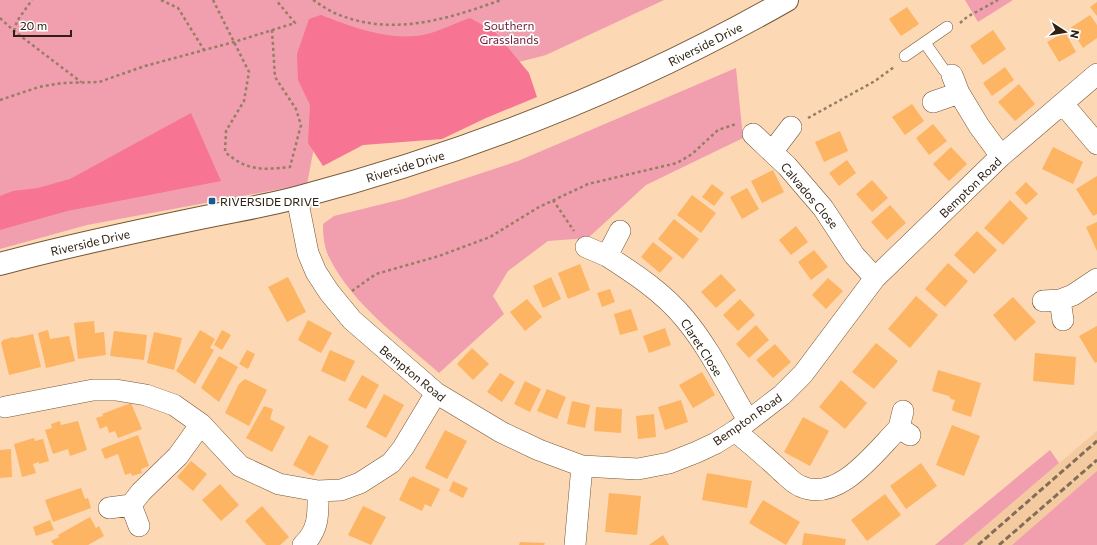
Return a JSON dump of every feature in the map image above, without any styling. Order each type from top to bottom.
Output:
[{"type":"street","name":"Riverside Drive","points":[[0,264],[70,245],[297,198],[401,168],[472,145],[565,109],[643,75],[787,0]]},
{"type":"street","name":"Bempton Road","points":[[297,198],[308,253],[316,272],[337,302],[352,320],[378,344],[436,393],[501,432],[539,450],[582,466],[638,470],[669,463],[697,452],[742,425],[782,395],[803,374],[875,278],[1001,156],[1097,74]]},
{"type":"street","points":[[933,102],[956,84],[979,126],[1001,156]]},
{"type":"street","points":[[1062,104],[1097,144]]},
{"type":"street","name":"Calvados Close","points":[[772,152],[791,127]]},
{"type":"street","name":"Calvados Close","points":[[753,134],[787,166],[824,208],[854,255],[875,278]]},
{"type":"street","points":[[607,256],[620,231]]},
{"type":"street","name":"Claret Close","points":[[586,247],[607,256],[634,274],[663,296],[685,319],[742,425],[799,486],[813,491],[827,489],[839,484],[851,476],[904,425]]},
{"type":"street","points":[[1063,320],[1051,301],[1074,295],[1097,279]]},
{"type":"street","points":[[2,403],[74,392],[116,390],[146,395],[174,405],[201,424],[240,466],[279,484],[318,491],[341,490],[360,483],[391,463],[436,393]]},
{"type":"street","points":[[108,508],[131,505],[141,492],[178,456],[201,424]]},
{"type":"street","points":[[575,545],[582,466]]},
{"type":"street","points":[[303,545],[309,540],[318,520],[318,491]]},
{"type":"street","points":[[131,505],[140,526]]},
{"type":"lane","points":[[906,56],[947,27]]},
{"type":"lane","points":[[924,42],[956,84]]},
{"type":"path","points":[[14,31],[17,21],[32,0]]},
{"type":"path","points":[[162,0],[178,8],[204,50]]},
{"type":"path","points":[[213,0],[249,72],[244,101],[226,132],[225,152],[238,163],[264,170],[290,167],[301,126],[296,109],[275,77],[272,30]]},
{"type":"path","points":[[0,100],[39,86],[99,82],[295,23],[276,0]]},
{"type":"path","points":[[313,0],[337,14],[384,26],[422,24],[501,0]]},
{"type":"path","points":[[947,27],[955,28],[967,17],[998,0]]},
{"type":"path","points":[[0,18],[14,31],[81,82]]},
{"type":"path","points":[[791,127],[875,81],[902,61],[906,56]]},
{"type":"path","points":[[337,302],[362,282],[376,274],[439,256],[490,237],[539,207],[569,192],[607,178],[677,164],[692,154],[709,137],[727,126],[745,124],[753,128],[753,134]]},
{"type":"path","points":[[554,200],[574,232],[588,240],[586,247]]},
{"type":"shaded area","points":[[321,15],[371,32],[397,36],[429,34],[470,18],[495,32],[529,73],[537,97],[486,118],[442,139],[363,145],[323,166],[308,143],[310,105],[298,80],[297,54],[309,19]]},
{"type":"shaded area","points":[[191,113],[221,181],[67,211],[0,230],[0,196],[13,191],[38,188],[70,179]]},
{"type":"shaded area","points":[[1097,431],[1097,471],[1012,545],[963,545]]},
{"type":"green space","name":"Southern Grasslands","points":[[0,0],[664,0],[546,55],[511,64],[332,53],[307,184],[87,225],[0,249]]},
{"type":"green space","points":[[965,0],[1013,0],[978,22]]},
{"type":"green space","points":[[736,68],[743,138],[646,185],[588,238],[548,241],[508,271],[493,296],[504,314],[439,373],[378,320],[351,290],[329,257],[324,241],[323,224],[334,216],[403,199],[518,161]]},
{"type":"green space","points":[[1050,450],[1059,463],[963,545],[935,545]]},
{"type":"green space","points":[[1097,471],[1097,545],[1012,545]]},
{"type":"building","points":[[1097,2],[1097,16],[1090,7]]},
{"type":"building","points":[[907,7],[919,24],[901,36],[889,19]]},
{"type":"building","points":[[1090,15],[1097,25],[1097,38],[1083,48],[1070,28]]},
{"type":"building","points":[[993,30],[1006,49],[983,65],[970,46]]},
{"type":"building","points":[[1065,32],[1076,52],[1059,62],[1047,42]]},
{"type":"building","points":[[1005,67],[1014,80],[992,96],[983,83]]},
{"type":"building","points":[[1019,84],[1035,104],[1015,121],[998,102]]},
{"type":"building","points":[[912,104],[924,121],[905,135],[892,117]]},
{"type":"building","points":[[933,124],[947,141],[929,155],[916,138]]},
{"type":"building","points":[[840,131],[848,151],[824,162],[815,142]]},
{"type":"building","points":[[951,147],[967,164],[949,181],[933,164]]},
{"type":"building","points":[[1053,147],[1083,162],[1073,184],[1042,169]]},
{"type":"building","points":[[847,160],[856,173],[839,186],[829,173]]},
{"type":"building","points":[[773,170],[784,192],[762,203],[751,181]]},
{"type":"building","points":[[1097,176],[1097,214],[1093,216],[1076,189]]},
{"type":"building","points":[[872,180],[888,198],[872,212],[856,194]]},
{"type":"building","points":[[1026,182],[1038,194],[1026,205],[1015,193]]},
{"type":"building","points":[[712,184],[724,193],[714,206],[702,197]]},
{"type":"building","points":[[747,188],[759,209],[742,219],[730,197]]},
{"type":"building","points":[[692,195],[716,213],[701,233],[677,215]]},
{"type":"building","points":[[1010,200],[1028,218],[1003,245],[984,228]]},
{"type":"building","points":[[890,205],[906,223],[887,240],[871,222]]},
{"type":"building","points":[[674,219],[699,239],[683,259],[658,239]]},
{"type":"building","points":[[1097,222],[1097,251],[1086,227]]},
{"type":"building","points":[[796,226],[808,242],[791,255],[779,240]]},
{"type":"building","points":[[977,231],[997,250],[974,274],[954,255]]},
{"type":"building","points":[[653,242],[673,258],[660,273],[641,257]]},
{"type":"building","points":[[814,250],[828,267],[811,280],[798,262]]},
{"type":"building","points":[[948,263],[968,281],[945,307],[925,289]]},
{"type":"building","points":[[580,264],[590,290],[568,299],[558,273]]},
{"type":"building","points":[[721,274],[736,290],[716,308],[701,292]]},
{"type":"building","points":[[288,277],[306,312],[287,322],[268,287]]},
{"type":"building","points":[[551,277],[561,299],[543,308],[533,286]]},
{"type":"building","points":[[828,278],[843,291],[826,309],[812,295]]},
{"type":"building","points":[[610,289],[615,302],[602,307],[597,293]]},
{"type":"building","points":[[916,296],[938,315],[910,348],[888,329]]},
{"type":"building","points":[[1013,297],[1036,322],[1015,341],[993,315]]},
{"type":"building","points":[[527,299],[542,317],[525,331],[510,312]]},
{"type":"building","points":[[740,299],[755,315],[738,331],[723,315]]},
{"type":"building","points":[[631,309],[638,330],[620,335],[614,314]]},
{"type":"building","points":[[308,320],[332,333],[321,353],[298,340]]},
{"type":"building","points":[[94,321],[95,333],[104,332],[106,355],[78,359],[74,323]]},
{"type":"building","points":[[756,325],[769,340],[749,358],[736,344]]},
{"type":"building","points":[[1097,326],[1097,362],[1095,363],[1079,336]]},
{"type":"building","points":[[665,328],[671,345],[649,353],[643,336]]},
{"type":"building","points":[[48,330],[50,339],[69,336],[75,361],[46,368],[38,333]]},
{"type":"building","points":[[200,330],[215,339],[210,348],[214,350],[195,384],[176,371]]},
{"type":"building","points":[[222,330],[231,335],[222,350],[214,345]]},
{"type":"building","points":[[114,331],[147,335],[144,360],[110,356]]},
{"type":"building","points":[[154,332],[182,338],[174,370],[147,363]]},
{"type":"building","points":[[33,334],[41,367],[9,375],[1,343],[3,340],[13,337],[15,338]]},
{"type":"building","points":[[876,343],[898,361],[874,389],[852,372]]},
{"type":"building","points":[[775,344],[791,362],[773,378],[756,360]]},
{"type":"building","points":[[472,348],[489,364],[473,380],[457,364]]},
{"type":"building","points":[[247,350],[255,354],[248,369],[239,364]]},
{"type":"building","points":[[330,350],[355,361],[345,382],[321,371]]},
{"type":"building","points":[[1035,353],[1076,357],[1074,385],[1033,381]]},
{"type":"building","points":[[219,356],[238,367],[219,402],[201,388]]},
{"type":"building","points":[[938,370],[981,383],[971,417],[953,411],[952,409],[955,400],[951,399],[949,396],[932,391]]},
{"type":"building","points":[[702,372],[715,395],[693,408],[679,385]]},
{"type":"building","points":[[500,373],[515,382],[502,402],[487,392]]},
{"type":"building","points":[[362,375],[379,385],[366,409],[348,400]]},
{"type":"building","points":[[245,379],[267,390],[249,426],[225,413],[239,384]]},
{"type":"building","points":[[841,380],[867,403],[845,429],[819,407]]},
{"type":"building","points":[[525,381],[541,389],[530,412],[514,404]]},
{"type":"building","points":[[547,389],[566,397],[557,419],[537,411]]},
{"type":"building","points":[[384,394],[404,405],[386,438],[366,427]]},
{"type":"building","points":[[681,400],[688,422],[665,430],[658,407]]},
{"type":"building","points":[[572,401],[590,405],[585,428],[567,424]]},
{"type":"building","points":[[131,403],[142,429],[118,438],[115,431],[109,433],[107,426],[100,429],[96,418],[103,416],[102,414]]},
{"type":"building","points":[[264,406],[273,409],[270,419],[285,427],[272,452],[246,438]]},
{"type":"building","points":[[596,407],[622,409],[621,433],[594,431]]},
{"type":"building","points":[[654,414],[656,437],[638,439],[636,416]]},
{"type":"building","points":[[803,417],[829,431],[810,466],[784,452]]},
{"type":"building","points":[[60,421],[61,425],[78,421],[87,450],[70,456],[68,449],[53,454],[45,430],[52,428],[51,424]]},
{"type":"building","points":[[952,425],[980,436],[964,476],[936,465]]},
{"type":"building","points":[[445,430],[467,441],[447,479],[425,468]]},
{"type":"building","points":[[138,435],[149,466],[141,469],[142,473],[132,476],[131,473],[125,475],[118,454],[105,459],[101,449]]},
{"type":"building","points":[[309,435],[329,446],[313,476],[293,465]]},
{"type":"building","points":[[34,438],[35,441],[43,439],[49,461],[33,464],[36,473],[22,477],[14,444]]},
{"type":"building","points":[[11,449],[12,477],[0,478],[0,450]]},
{"type":"building","points":[[191,461],[207,474],[193,491],[177,477]]},
{"type":"building","points":[[921,463],[937,486],[906,509],[890,486]]},
{"type":"building","points":[[707,473],[752,481],[747,508],[702,500]]},
{"type":"building","points":[[412,476],[440,489],[431,507],[425,504],[422,511],[399,500],[410,477],[412,478]]},
{"type":"building","points":[[453,481],[468,488],[463,498],[449,491]]},
{"type":"building","points":[[220,484],[239,505],[221,521],[202,500]]},
{"type":"building","points":[[81,488],[85,499],[88,498],[91,508],[53,522],[45,500]]},
{"type":"building","points":[[609,493],[641,496],[637,535],[605,532]]},
{"type":"building","points":[[885,494],[901,515],[867,541],[851,520]]},
{"type":"building","points":[[763,500],[800,522],[786,545],[749,523]]},
{"type":"building","points":[[262,506],[289,537],[280,545],[266,545],[245,521]]},
{"type":"building","points":[[363,506],[386,517],[371,545],[348,535]]},
{"type":"building","points":[[90,517],[96,528],[99,526],[104,536],[88,545],[54,545],[51,541],[59,537],[58,535]]},
{"type":"building","points":[[50,520],[54,530],[36,536],[33,527]]},
{"type":"building","points":[[804,533],[846,539],[845,545],[802,545]]},
{"type":"building","points":[[663,535],[669,545],[649,545]]},
{"type":"building","points":[[520,542],[545,543],[544,545],[519,545]]},
{"type":"railway","points":[[978,545],[1097,441]]},
{"type":"railway","points":[[999,545],[1097,460]]},
{"type":"place","name":"RIVERSIDE DRIVE","points":[[212,201]]}]
